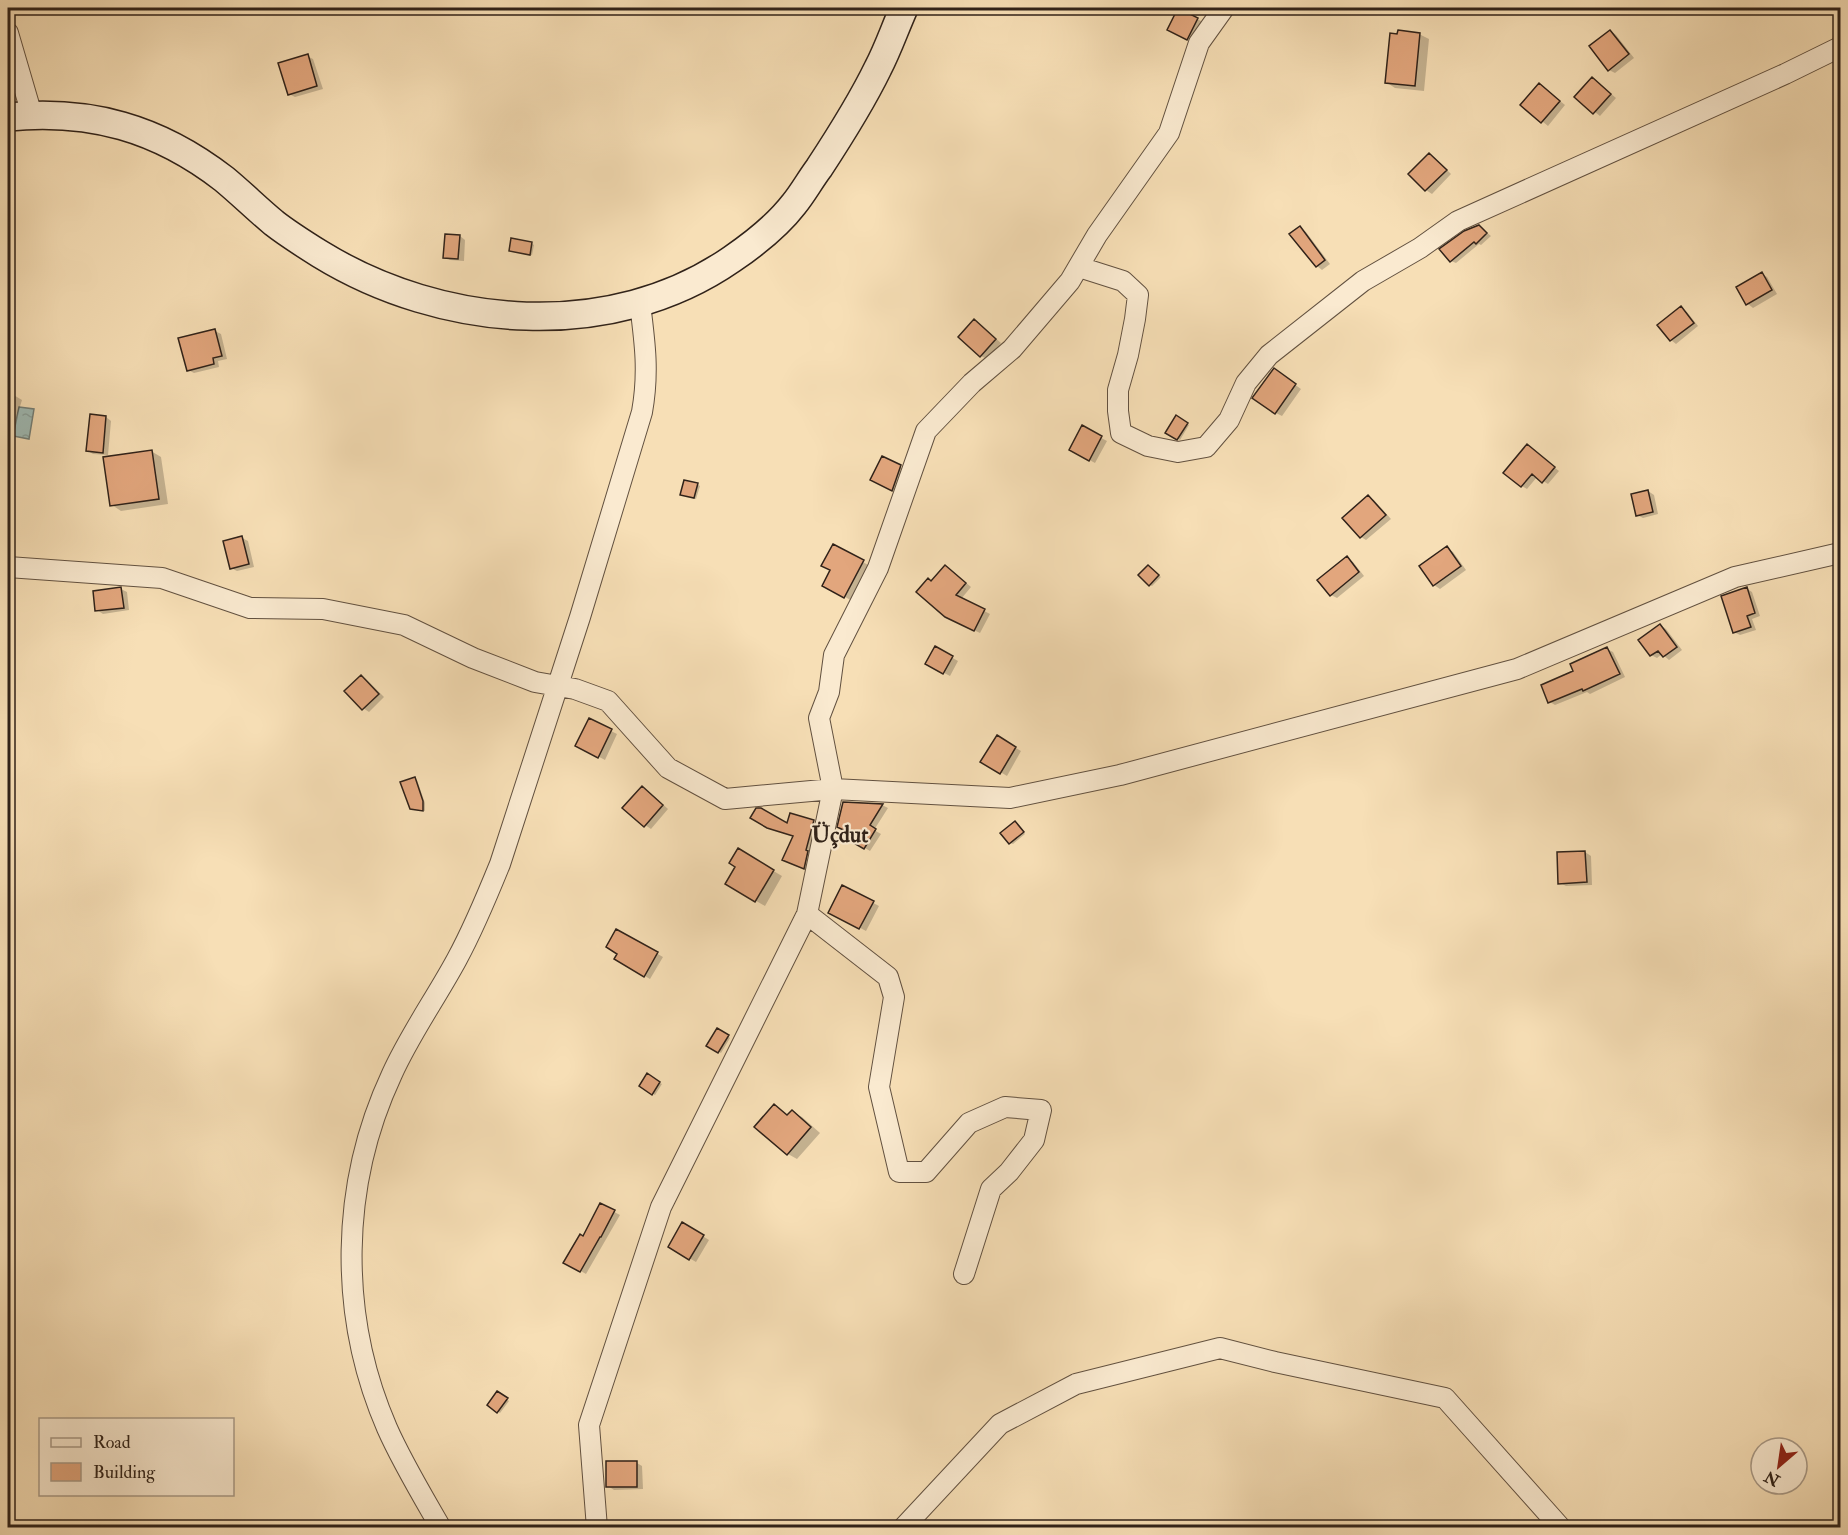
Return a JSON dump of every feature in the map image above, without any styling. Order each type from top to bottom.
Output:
[{"type":"street","points":[[8,33],[20,116],[81,117],[117,124],[156,137],[189,154],[225,180],[277,225],[321,255],[365,278],[419,298],[483,312],[535,317],[596,313],[640,304],[709,276],[753,245],[793,206],[840,136],[873,78],[904,8]]},
{"type":"street","points":[[597,1527],[589,1425],[661,1207],[807,914],[833,789],[819,718],[829,692],[834,655],[878,567],[926,431],[972,384],[1011,349],[1070,281],[1097,235],[1169,133],[1199,43],[1224,8]]},
{"type":"street","points":[[1079,267],[1123,281],[1138,295],[1128,355],[1118,390],[1121,433],[1148,446],[1178,452],[1206,447],[1229,420],[1246,383],[1269,355],[1363,282],[1420,248],[1458,221],[1840,47]]},
{"type":"street","points":[[441,1527],[400,1457],[386,1425],[364,1359],[353,1296],[351,1238],[353,1210],[363,1156],[380,1101],[405,1047],[457,959],[500,864],[584,605],[642,412],[646,359],[640,304]]},
{"type":"street","points":[[8,567],[162,578],[250,608],[323,609],[404,625],[473,658],[535,682],[575,689],[608,701],[668,768],[724,799],[833,789],[1010,798],[1120,775],[1517,669],[1735,577],[1840,553]]},
{"type":"street","points":[[807,914],[888,977],[894,997],[879,1087],[899,1172],[926,1172],[969,1123],[1005,1107],[1041,1110],[1034,1140],[1009,1172],[990,1189],[964,1274]]},
{"type":"street","points":[[903,1527],[1000,1424],[1076,1384],[1220,1348],[1445,1398],[1561,1527]]},
{"type":"water","points":[[19,407],[34,409],[29,439],[13,436]]},
{"type":"building","points":[[1178,8],[1198,18],[1187,40],[1167,30]]},
{"type":"building","points":[[1398,30],[1420,33],[1415,86],[1385,83],[1390,33],[1397,34]]},
{"type":"building","points":[[1610,30],[1629,54],[1608,71],[1589,46]]},
{"type":"building","points":[[308,54],[317,86],[288,95],[278,63]]},
{"type":"building","points":[[1592,77],[1611,94],[1593,114],[1574,97]]},
{"type":"building","points":[[1539,83],[1560,101],[1541,123],[1520,105]]},
{"type":"building","points":[[1429,153],[1447,170],[1425,191],[1408,174]]},
{"type":"building","points":[[1479,225],[1487,233],[1476,244],[1474,242],[1450,262],[1439,249],[1464,231]]},
{"type":"building","points":[[1300,226],[1325,260],[1316,267],[1289,234]]},
{"type":"building","points":[[445,234],[460,235],[458,259],[443,258]]},
{"type":"building","points":[[511,238],[532,242],[530,255],[509,251]]},
{"type":"building","points":[[1762,272],[1772,290],[1746,305],[1736,287]]},
{"type":"building","points":[[1681,306],[1694,323],[1670,341],[1657,325]]},
{"type":"building","points":[[974,319],[996,339],[980,357],[958,337]]},
{"type":"building","points":[[215,329],[222,356],[213,358],[214,364],[187,371],[178,338]]},
{"type":"building","points":[[1274,368],[1296,384],[1275,414],[1252,398]]},
{"type":"building","points":[[90,414],[106,416],[103,453],[86,451]]},
{"type":"building","points":[[1176,415],[1188,423],[1177,440],[1165,433]]},
{"type":"building","points":[[1082,425],[1102,436],[1089,461],[1069,450]]},
{"type":"building","points":[[1527,444],[1555,467],[1542,483],[1532,474],[1521,487],[1503,473]]},
{"type":"building","points":[[152,450],[159,499],[110,506],[103,457]]},
{"type":"building","points":[[882,456],[901,465],[892,491],[870,480]]},
{"type":"building","points":[[684,480],[698,483],[694,498],[680,495]]},
{"type":"building","points":[[1648,490],[1653,512],[1636,516],[1631,494]]},
{"type":"building","points":[[1368,495],[1386,515],[1360,538],[1342,518]]},
{"type":"building","points":[[242,536],[249,564],[230,569],[223,541]]},
{"type":"building","points":[[833,544],[864,560],[844,598],[822,586],[830,570],[821,566]]},
{"type":"building","points":[[1447,546],[1461,566],[1433,586],[1419,566]]},
{"type":"building","points":[[1347,556],[1359,572],[1330,596],[1317,580]]},
{"type":"building","points":[[945,565],[966,583],[956,595],[985,609],[974,631],[945,617],[916,592],[928,578],[931,581]]},
{"type":"building","points":[[1148,565],[1159,575],[1149,586],[1138,575]]},
{"type":"building","points":[[121,587],[124,608],[95,611],[93,591]]},
{"type":"building","points":[[1747,587],[1755,613],[1747,616],[1751,627],[1733,633],[1721,596]]},
{"type":"building","points":[[1660,624],[1677,647],[1663,657],[1658,651],[1650,656],[1638,640]]},
{"type":"building","points":[[935,646],[953,656],[943,674],[925,664]]},
{"type":"building","points":[[1607,647],[1620,674],[1583,691],[1582,689],[1548,703],[1541,685],[1573,671],[1570,664]]},
{"type":"building","points":[[361,675],[379,694],[362,710],[344,691]]},
{"type":"building","points":[[589,718],[612,729],[598,758],[575,746]]},
{"type":"building","points":[[997,735],[1016,747],[1000,774],[980,762]]},
{"type":"building","points":[[415,777],[423,801],[423,811],[410,809],[400,782]]},
{"type":"building","points":[[642,786],[663,805],[644,827],[622,808]]},
{"type":"building","points":[[843,802],[883,804],[870,825],[876,829],[864,849],[845,838],[848,832],[837,827]]},
{"type":"building","points":[[756,808],[761,808],[787,823],[790,813],[814,820],[806,850],[808,851],[804,869],[782,860],[793,836],[767,828],[750,818]]},
{"type":"building","points":[[1015,821],[1024,832],[1009,844],[1000,833]]},
{"type":"building","points":[[738,848],[774,870],[755,902],[725,884],[735,867],[729,863]]},
{"type":"building","points":[[1585,851],[1587,882],[1558,884],[1557,852]]},
{"type":"building","points":[[842,885],[874,901],[859,929],[828,913]]},
{"type":"building","points":[[616,929],[658,952],[644,977],[614,959],[617,954],[606,947]]},
{"type":"building","points":[[717,1028],[729,1035],[718,1053],[706,1046]]},
{"type":"building","points":[[647,1073],[660,1082],[652,1095],[639,1086]]},
{"type":"building","points":[[774,1104],[787,1115],[792,1110],[811,1127],[787,1155],[754,1127]]},
{"type":"building","points":[[600,1203],[615,1210],[580,1272],[563,1263],[580,1234],[583,1236]]},
{"type":"building","points":[[682,1222],[704,1235],[689,1260],[668,1247]]},
{"type":"building","points":[[497,1391],[508,1398],[497,1413],[487,1405]]},
{"type":"building","points":[[606,1461],[637,1461],[637,1487],[606,1487]]},
{"type":"district","name":"Üçdut","points":[[840,834]]}]
